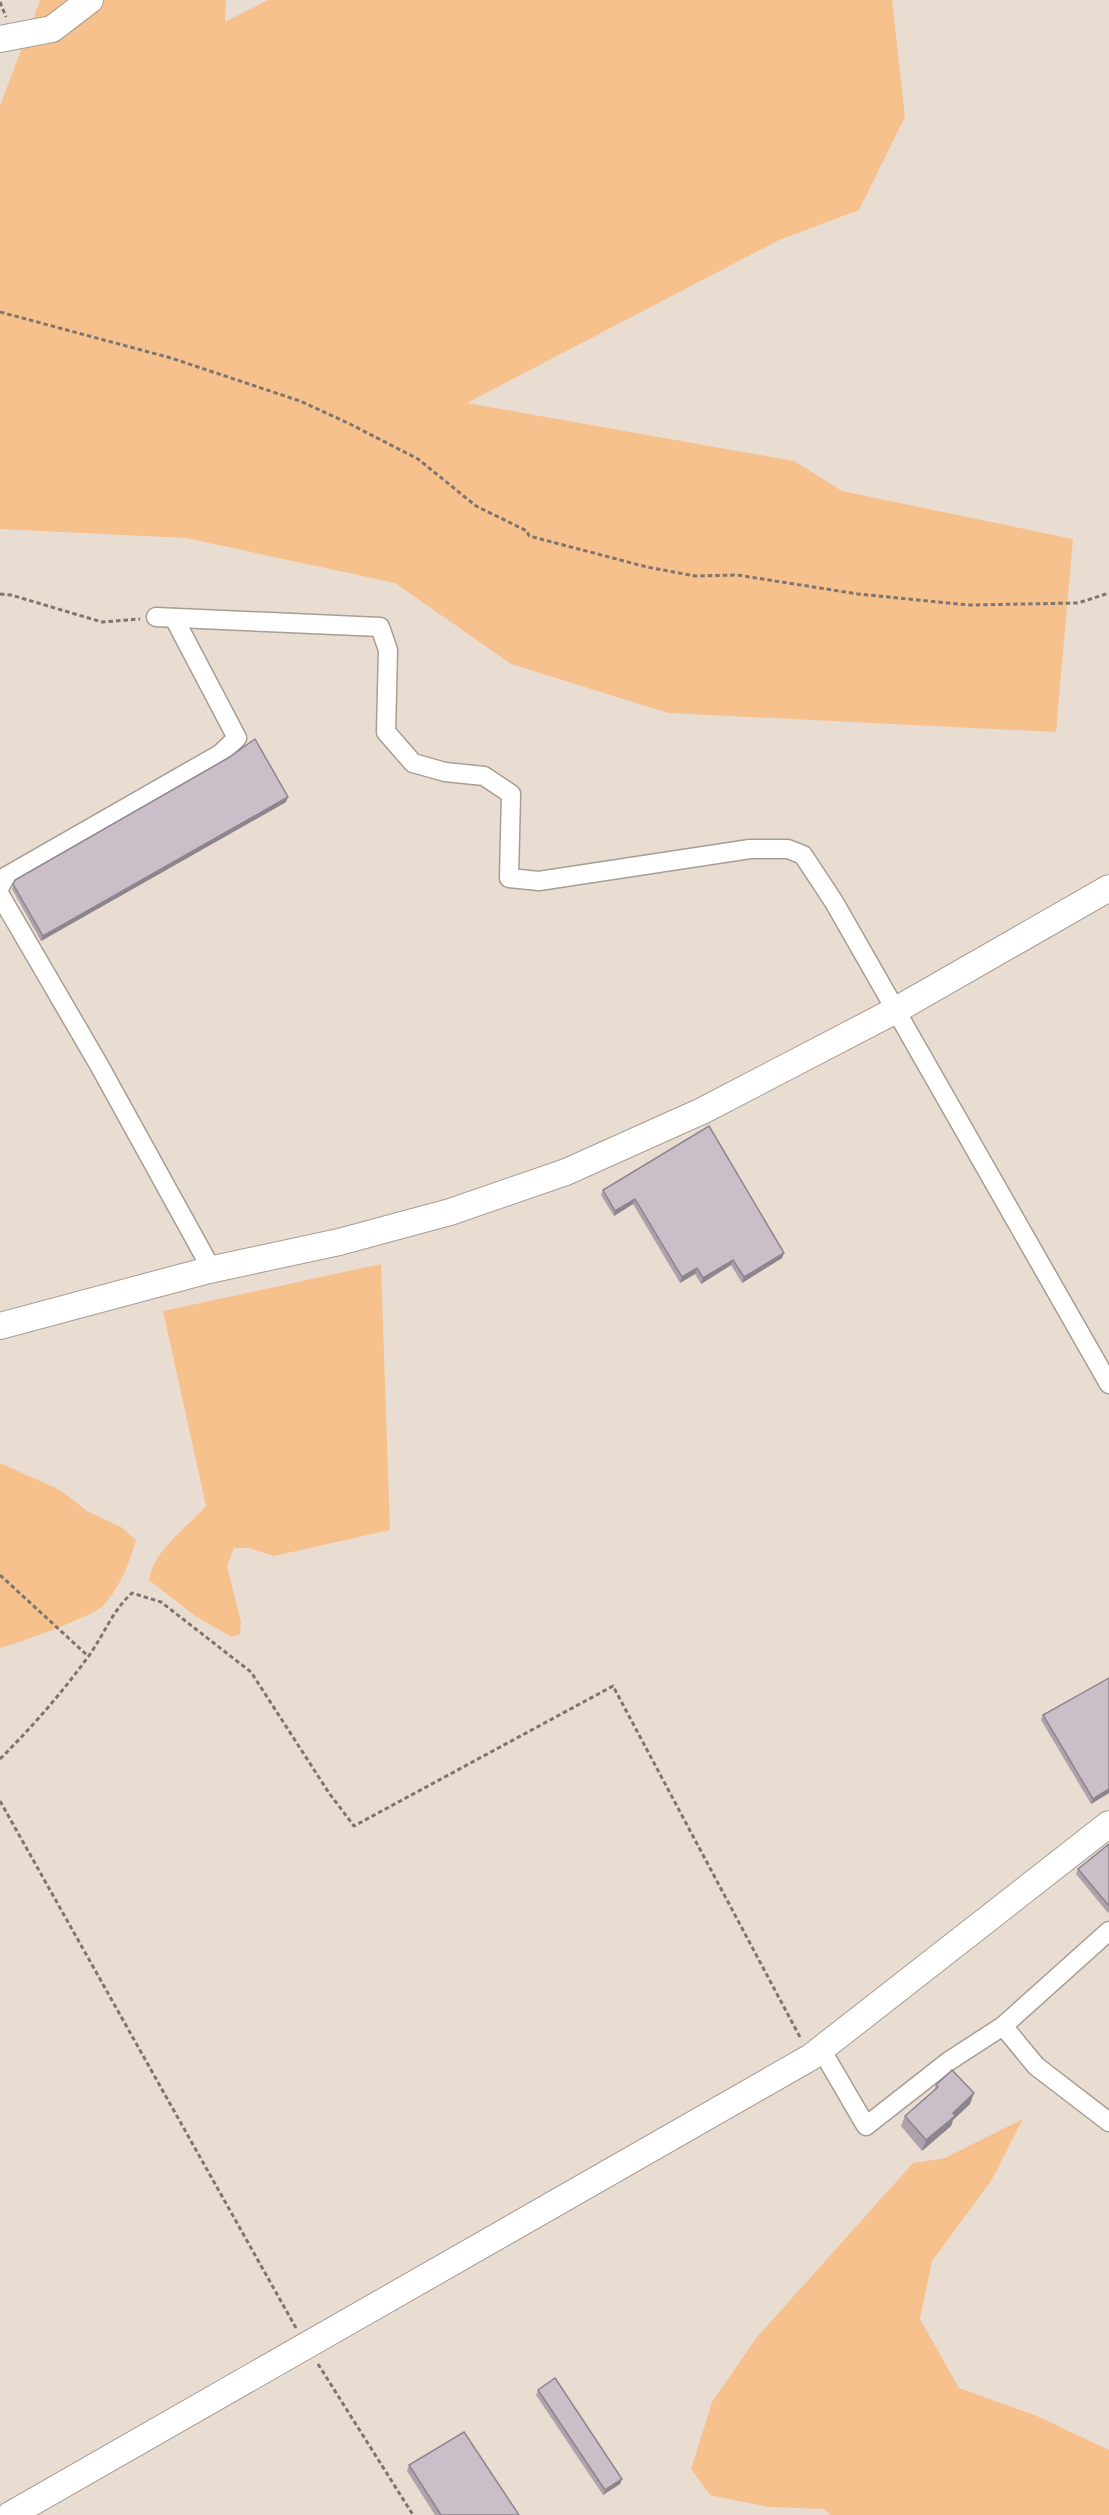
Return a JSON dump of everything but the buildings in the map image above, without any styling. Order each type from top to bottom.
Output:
[{"type":"street","points":[[0,39],[51,29],[90,0]]},
{"type":"street","points":[[0,887],[5,877],[220,754],[237,738],[165,618]]},
{"type":"street","points":[[165,618],[380,627],[388,650],[386,732],[413,763],[445,772],[484,776],[512,794],[509,878],[539,881],[750,849],[788,849],[803,855],[896,1010],[1109,1383]]},
{"type":"street","points":[[0,1326],[212,1270],[339,1242],[450,1212],[566,1172],[702,1111],[896,1010],[1109,888]]},
{"type":"street","points":[[0,895],[99,1065],[212,1270]]},
{"type":"street","points":[[10,2515],[816,2053],[1109,1824]]},
{"type":"street","points":[[816,2053],[866,2126],[949,2061],[1003,2026],[1109,1932]]},
{"type":"street","points":[[1003,2026],[1036,2066],[1109,2122]]},
{"type":"path","points":[[0,312],[171,358],[300,401],[418,459],[477,506],[527,531],[530,536],[647,567],[695,576],[737,576],[858,594],[969,605],[1078,603],[1109,593]]},
{"type":"path","points":[[0,594],[11,595],[102,622],[165,618]]},
{"type":"path","points":[[0,1575],[88,1656]]},
{"type":"path","points":[[0,1759],[35,1724],[88,1656],[116,1608],[132,1593],[161,1602],[251,1672],[329,1793],[354,1826],[613,1686],[816,2053]]},
{"type":"path","points":[[0,1801],[306,2345],[413,2515]]},
{"type":"shaded area","points":[[40,0],[226,0],[225,22],[268,0],[892,0],[905,117],[859,210],[779,240],[467,403],[794,461],[842,491],[1073,539],[1056,732],[668,713],[511,664],[395,583],[186,538],[0,529],[0,106]]},
{"type":"shaded area","points":[[381,1264],[390,1530],[274,1556],[249,1548],[234,1548],[227,1566],[241,1622],[240,1634],[232,1637],[195,1616],[149,1580],[152,1569],[164,1549],[206,1506],[163,1311]]},
{"type":"shaded area","points":[[0,1463],[60,1490],[87,1511],[121,1527],[136,1540],[123,1575],[103,1606],[70,1623],[0,1648]]},
{"type":"shaded area","points":[[1023,2119],[991,2181],[932,2261],[920,2319],[959,2388],[1037,2416],[1109,2450],[1109,2515],[831,2515],[824,2509],[768,2507],[710,2495],[691,2469],[712,2402],[757,2337],[913,2163],[945,2158]]}]
